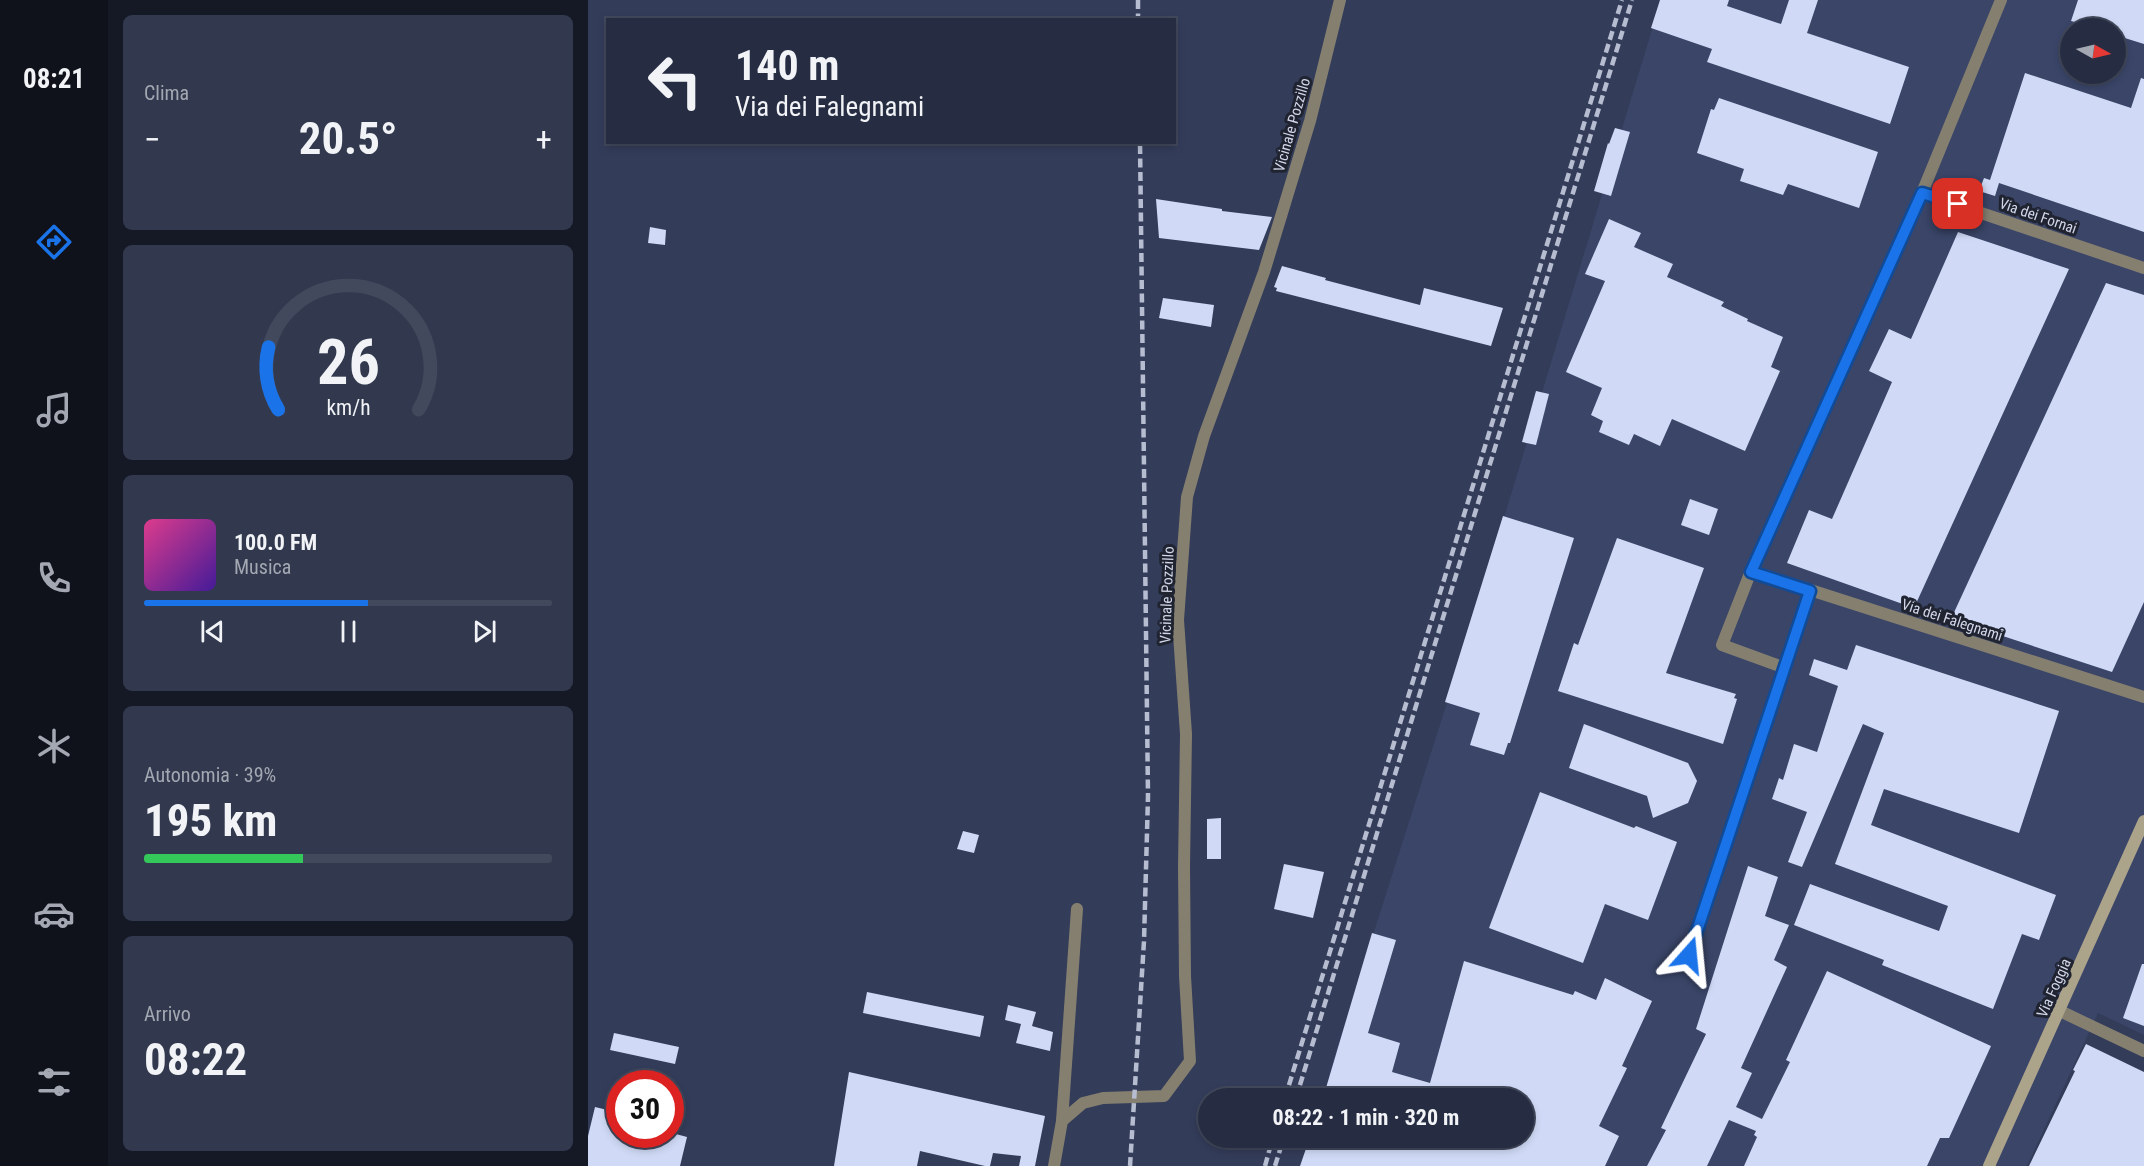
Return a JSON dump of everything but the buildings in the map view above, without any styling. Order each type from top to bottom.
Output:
[{"type":"main road","name":"Via Foggia","points":[[1989,1166],[2144,821]]},
{"type":"street","name":"Vicinale Pozzillo","points":[[1062,1121],[1083,1103],[1103,1098],[1164,1096],[1190,1061],[1185,976],[1186,734],[1178,620],[1187,497],[1204,436],[1267,261],[1310,121],[1341,0]]},
{"type":"street","points":[[1785,668],[1722,645],[1751,572],[1922,193],[2001,0]]},
{"type":"street","name":"Via dei Fornai","points":[[1922,193],[2144,267]]},
{"type":"street","name":"Via dei Falegnami","points":[[1751,572],[2144,697]]},
{"type":"street","points":[[1689,955],[1810,591]]},
{"type":"street","points":[[1054,1166],[1062,1121],[1077,909]]},
{"type":"street","points":[[2060,1011],[2144,1051]]},
{"type":"shaded area","points":[[1661,0],[2144,0],[2144,1035],[2098,1013],[2027,1166],[1305,1166],[1441,1148],[1534,1148],[1534,1088],[1326,1088],[1466,643]]},
{"type":"railway","points":[[1138,0],[1138,18]]},
{"type":"railway","points":[[1288,1088],[1622,0]]},
{"type":"railway","points":[[1299,1088],[1632,0]]},
{"type":"railway","points":[[1130,1166],[1144,941],[1148,796],[1140,144]]},
{"type":"railway","points":[[1265,1166],[1270,1148]]},
{"type":"railway","points":[[1275,1166],[1281,1148]]},
{"type":"route","points":[[1689,955],[1810,591],[1751,572],[1922,193],[1958,204]]}]
